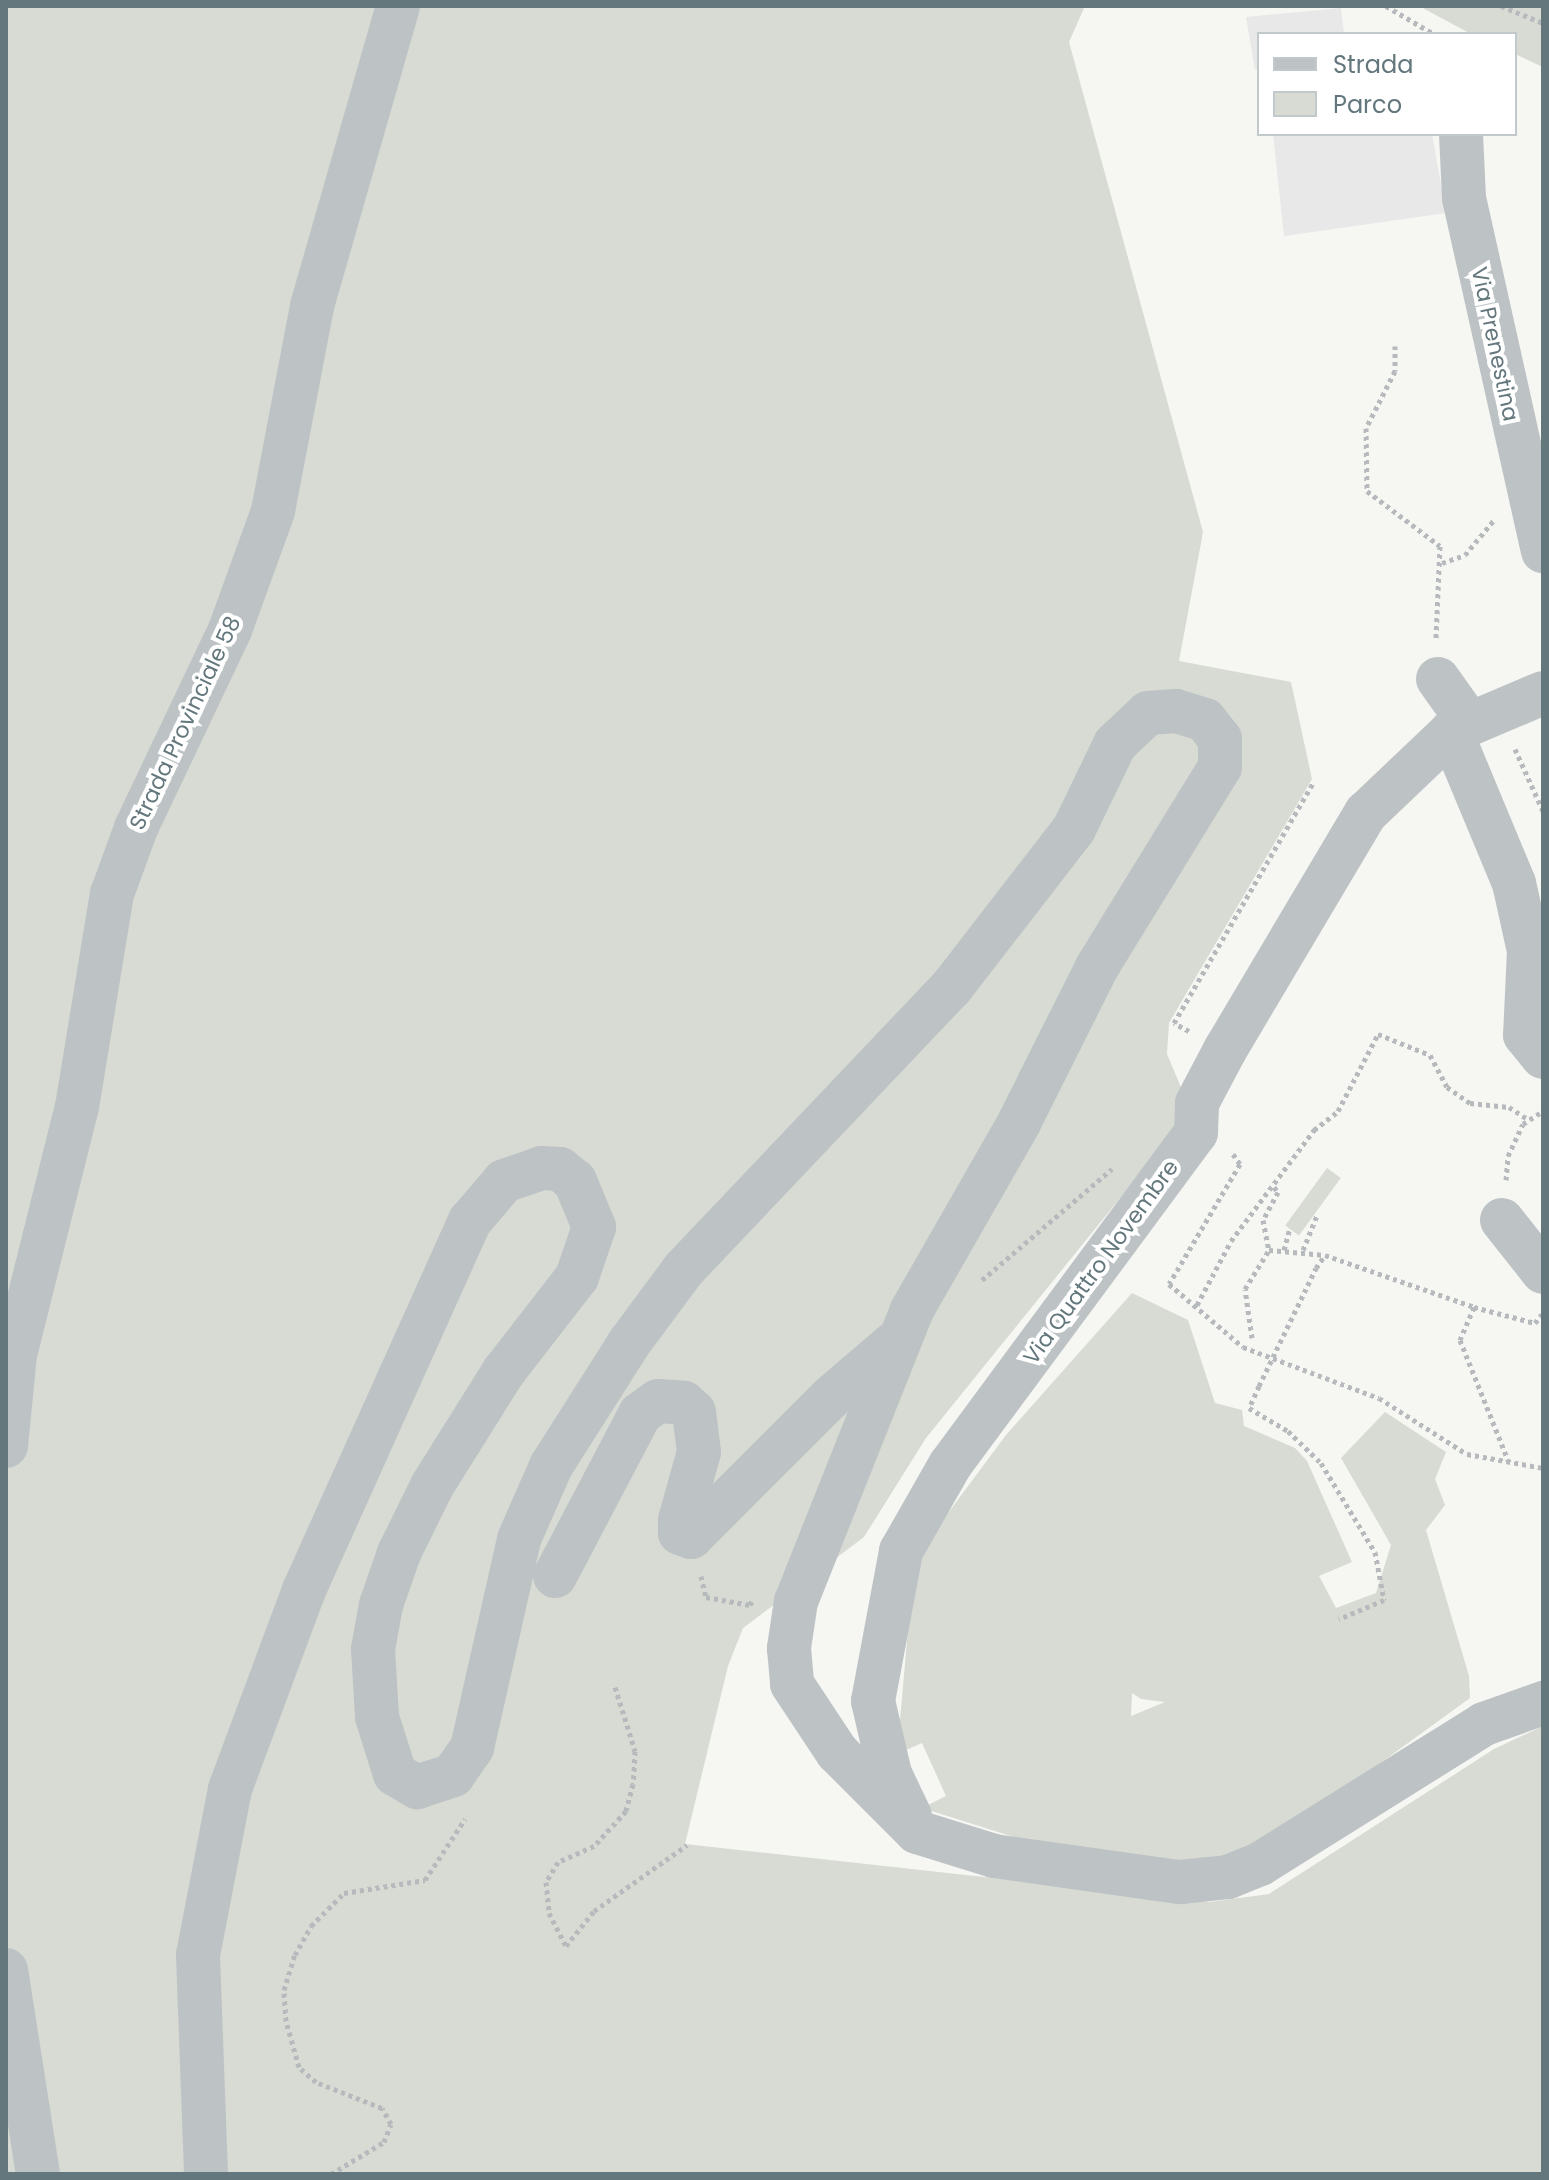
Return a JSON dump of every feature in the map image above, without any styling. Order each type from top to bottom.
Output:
[{"type":"street","name":"Strada Provinciale 58","points":[[6,1446],[15,1355],[77,1107],[112,894],[136,828],[230,630],[273,511],[318,281],[398,6]]},
{"type":"street","name":"Via Prenestina","points":[[1461,136],[1464,198],[1543,551]]},
{"type":"street","points":[[1436,665],[1473,722],[1529,951],[1525,1035],[1543,1057]]},
{"type":"street","points":[[1473,722],[1543,693]]},
{"type":"street","points":[[206,2174],[198,2070],[198,1955],[230,1789],[304,1590],[470,1221],[504,1181],[542,1168],[560,1169],[575,1181],[594,1227],[577,1277],[504,1371],[432,1486],[399,1553],[381,1605],[373,1649],[377,1717],[395,1774],[417,1787],[453,1775],[472,1748],[511,1561],[528,1514],[576,1424],[668,1289],[951,988],[1074,829],[1127,727],[1148,713],[1176,711],[1205,720],[1220,739],[1220,767],[1097,967],[1047,1071],[934,1267],[898,1340],[796,1601],[789,1666],[792,1684],[827,1740],[917,1832],[994,1856],[1154,1881],[1228,1877],[1276,1856],[1484,1724],[1543,1703]]},
{"type":"street","name":"Via Quattro Novembre","points":[[917,1832],[890,1774],[873,1701],[901,1551],[950,1465],[1196,1133],[1197,1103],[1225,1050],[1366,813],[1473,722]]},
{"type":"street","points":[[1502,1220],[1543,1272]]},
{"type":"street","points":[[555,1576],[640,1414],[658,1401],[684,1403],[694,1412],[699,1452],[680,1520],[680,1533],[691,1537],[830,1398],[898,1340]]},
{"type":"street","points":[[6,1970],[38,2174]]},
{"type":"path","points":[[1386,6],[1431,32]]},
{"type":"path","points":[[1501,6],[1543,23]]},
{"type":"path","points":[[1395,346],[1395,371],[1366,428],[1367,491],[1440,546],[1442,563],[1436,665]]},
{"type":"path","points":[[1442,563],[1465,555],[1488,522],[1532,505]]},
{"type":"path","points":[[1473,722],[1543,811]]},
{"type":"path","points":[[1225,1050],[1174,1023],[1313,783]]},
{"type":"path","points":[[1197,1305],[1231,1241],[1314,1130],[1338,1111],[1378,1034],[1430,1055],[1447,1087],[1470,1103],[1509,1107],[1529,1120]]},
{"type":"path","points":[[1197,1103],[1240,1164],[1169,1284],[1243,1347],[1379,1398],[1467,1454],[1510,1465],[1543,1468]]},
{"type":"path","points":[[1508,1156],[1529,1120],[1543,1111]]},
{"type":"path","points":[[976,1285],[1123,1160]]},
{"type":"path","points":[[1252,1338],[1245,1289],[1269,1250],[1263,1220],[1278,1192],[1274,1187]]},
{"type":"path","points":[[1303,1250],[1317,1215]]},
{"type":"path","points":[[1284,1250],[1290,1228]]},
{"type":"path","points":[[1269,1250],[1303,1250],[1325,1255],[1474,1307],[1535,1323],[1543,1314]]},
{"type":"path","points":[[1325,1255],[1249,1408],[1288,1431],[1321,1463],[1375,1552],[1384,1600],[1339,1619]]},
{"type":"path","points":[[1474,1307],[1460,1340],[1510,1465]]},
{"type":"path","points":[[691,1537],[706,1597],[750,1605],[756,1591]]},
{"type":"path","points":[[615,1687],[635,1751],[633,1784],[626,1811],[594,1846],[558,1862],[546,1882],[549,1913],[566,1946],[594,1911],[687,1845]]},
{"type":"path","points":[[331,2174],[384,2142],[389,2114],[316,2082],[299,2067],[286,2021],[288,1978],[311,1926],[344,1893],[425,1880]]},
{"type":"shaded area","points":[[1341,8],[1344,32],[1257,32],[1255,70],[1246,17]]},
{"type":"shaded area","points":[[1273,136],[1432,136],[1446,213],[1284,236]]},
{"type":"green space","points":[[6,6],[1085,6],[1069,42],[1203,532],[1179,661],[1291,682],[1312,779],[1169,1023],[1167,1054],[1185,1097],[1175,1130],[926,1438],[864,1537],[743,1628],[728,1666],[685,1844],[1210,1902],[1269,1894],[1494,1749],[1543,1726],[1543,2174],[6,2174]]},
{"type":"green space","points":[[1419,6],[1543,6],[1543,67],[1517,55],[1517,32],[1467,32]]},
{"type":"green space","points":[[1327,1168],[1341,1178],[1299,1235],[1285,1225]]},
{"type":"green space","points":[[1132,1293],[1188,1320],[1215,1403],[1242,1410],[1244,1426],[1295,1448],[1307,1461],[1352,1562],[1319,1576],[1336,1608],[1376,1593],[1391,1545],[1341,1458],[1385,1412],[1446,1452],[1435,1479],[1445,1505],[1426,1530],[1469,1676],[1470,1698],[1273,1841],[1241,1854],[1167,1865],[1068,1854],[922,1808],[946,1796],[922,1743],[897,1754],[912,1585],[931,1536],[1006,1435]],"holes":[[[1132,1693],[1141,1699],[1165,1702],[1131,1716]]]}]
